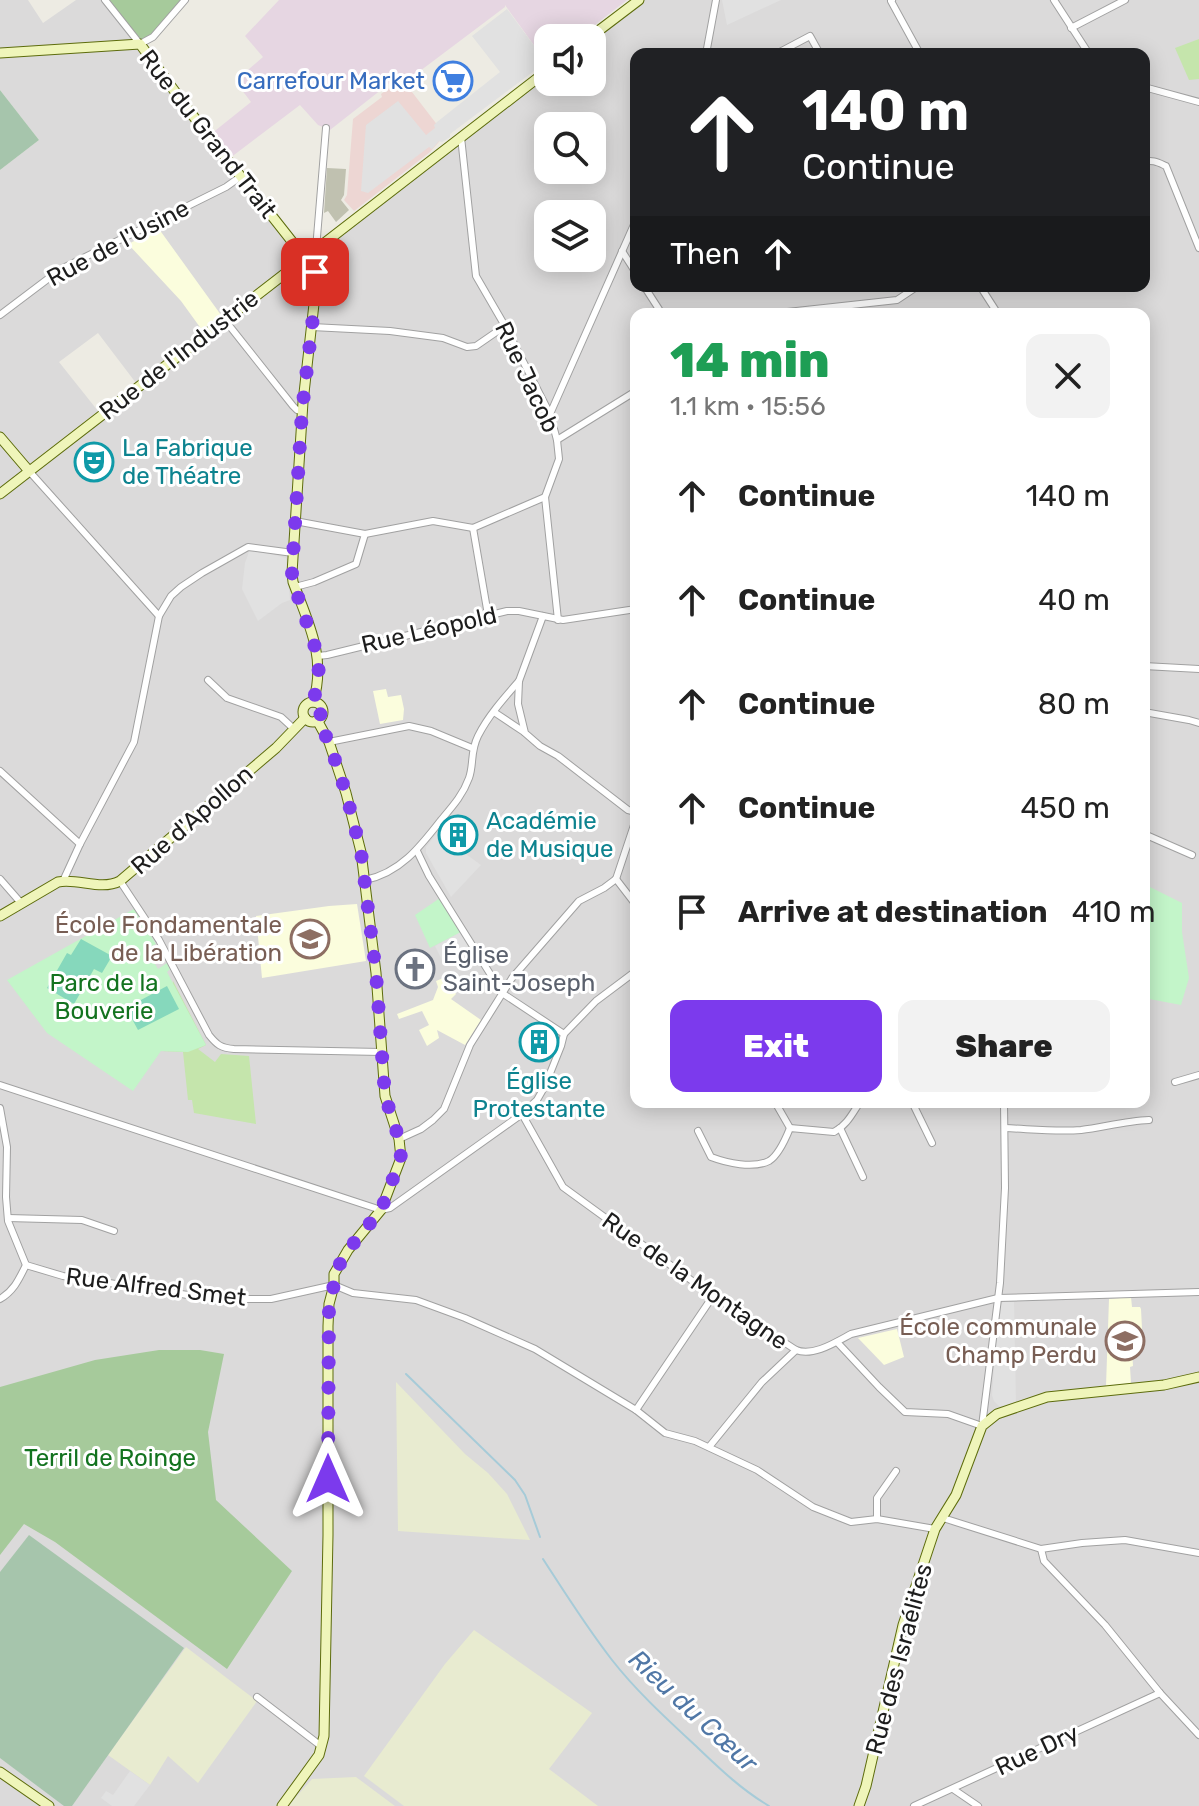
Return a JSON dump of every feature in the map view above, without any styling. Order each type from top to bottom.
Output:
[{"type":"street","points":[[105,0],[140,44],[153,37],[185,0]]},
{"type":"street","points":[[606,25],[639,0]]},
{"type":"street","points":[[707,48],[716,0]]},
{"type":"street","points":[[892,0],[917,48]]},
{"type":"street","points":[[1054,0],[1085,48]]},
{"type":"street","points":[[1071,28],[1125,0]]},
{"type":"street","points":[[787,48],[810,36],[817,48]]},
{"type":"street","name":"Rue du Grand Trait","points":[[0,53],[140,44],[305,258]]},
{"type":"street","name":"Rue de l'Industrie","points":[[0,494],[534,81]]},
{"type":"street","points":[[1150,89],[1199,102]]},
{"type":"street","points":[[316,249],[326,128]]},
{"type":"street","name":"Rue Jacob","points":[[461,137],[476,276],[550,414],[557,440],[559,459],[545,497],[558,620]]},
{"type":"street","points":[[1150,160],[1166,166],[1199,248]]},
{"type":"street","name":"Rue de l'Usine","points":[[0,315],[61,269],[226,187],[240,177]]},
{"type":"street","points":[[550,414],[630,233]]},
{"type":"street","points":[[622,251],[630,264]]},
{"type":"street","points":[[305,258],[313,264],[315,272],[302,411],[292,576],[318,656],[319,679],[313,702]]},
{"type":"street","points":[[839,308],[897,300],[909,292]]},
{"type":"street","points":[[224,319],[293,406],[302,411]]},
{"type":"street","points":[[312,327],[390,331],[443,338],[467,347],[476,346],[505,326]]},
{"type":"street","points":[[557,440],[630,395]]},
{"type":"street","points":[[0,437],[159,616]]},
{"type":"street","points":[[295,521],[365,534],[433,521],[473,528],[545,497]]},
{"type":"street","points":[[473,528],[488,615]]},
{"type":"street","points":[[295,587],[356,564],[365,534]]},
{"type":"street","points":[[0,916],[63,881],[134,742],[159,616],[171,596],[248,547],[293,553]]},
{"type":"street","name":"Rue Léopold","points":[[318,656],[517,610],[558,620],[630,610]]},
{"type":"street","points":[[525,733],[518,704],[519,681],[543,616]]},
{"type":"street","points":[[1150,666],[1199,669]]},
{"type":"street","points":[[208,680],[227,698],[281,717],[294,729]]},
{"type":"street","points":[[365,880],[378,878],[417,851],[460,797],[470,776],[472,748],[480,732],[519,681]]},
{"type":"street","points":[[313,702],[319,704],[322,716],[310,721],[305,718],[303,708],[313,702]]},
{"type":"street","points":[[494,712],[630,810]]},
{"type":"street","points":[[1150,713],[1199,723]]},
{"type":"street","name":"Rue d'Apollon","points":[[63,881],[102,885],[120,881],[239,780],[305,718]]},
{"type":"street","points":[[282,1806],[319,1755],[324,1736],[328,1326],[334,1274],[348,1250],[381,1210],[401,1158],[399,1139],[385,1096],[377,983],[355,824],[329,742],[317,720]]},
{"type":"street","points":[[329,742],[409,726],[431,731],[472,748]]},
{"type":"street","points":[[0,771],[80,844]]},
{"type":"street","points":[[399,1139],[421,1129],[444,1109],[470,1045],[512,978],[579,901],[616,879],[630,837]]},
{"type":"street","points":[[1150,837],[1192,855]]},
{"type":"street","points":[[417,851],[429,876],[502,993],[564,1034]]},
{"type":"street","points":[[0,879],[21,903]]},
{"type":"street","points":[[616,879],[630,897]]},
{"type":"street","points":[[120,881],[159,940],[209,1035],[223,1048],[381,1052]]},
{"type":"street","points":[[0,1085],[381,1210],[390,1208],[522,1114],[537,1100],[564,1034],[596,1001],[630,976]]},
{"type":"street","points":[[1175,1082],[1199,1075]]},
{"type":"street","points":[[0,1108],[7,1147],[3,1176],[8,1218],[26,1265],[16,1286],[0,1299]]},
{"type":"street","points":[[778,1108],[790,1128]]},
{"type":"street","points":[[790,1128],[834,1132],[846,1123],[856,1108]]},
{"type":"street","points":[[915,1108],[932,1143]]},
{"type":"street","points":[[982,1426],[998,1298],[1005,1188],[1004,1108]]},
{"type":"street","name":"Rue de la Montagne","points":[[522,1114],[563,1187],[713,1296],[804,1353],[851,1334],[998,1298],[1199,1292]]},
{"type":"street","points":[[1005,1128],[1063,1131],[1149,1120]]},
{"type":"street","points":[[698,1131],[711,1157],[724,1162],[752,1164],[769,1161],[777,1154],[790,1128]]},
{"type":"street","points":[[840,1128],[863,1177]]},
{"type":"street","points":[[8,1218],[82,1220],[114,1231]]},
{"type":"street","name":"Rue Alfred Smet","points":[[26,1265],[63,1276],[214,1299],[271,1299],[334,1285]]},
{"type":"street","points":[[334,1285],[353,1293],[416,1300],[535,1349],[636,1410],[665,1433],[695,1441],[757,1470],[813,1507],[851,1522],[877,1519],[935,1529]]},
{"type":"street","points":[[636,1410],[713,1296]]},
{"type":"street","points":[[837,1342],[905,1412],[948,1414],[982,1426]]},
{"type":"street","points":[[709,1447],[762,1382],[796,1350]]},
{"type":"street","points":[[982,1426],[997,1414],[1047,1397],[1164,1385],[1199,1377]]},
{"type":"street","name":"Rue des Israélites","points":[[859,1806],[903,1625],[935,1529],[956,1495],[982,1426]]},
{"type":"street","points":[[877,1519],[877,1498],[896,1471]]},
{"type":"street","points":[[943,1518],[1041,1549],[1125,1540],[1199,1553]]},
{"type":"street","points":[[1041,1549],[1044,1561],[1105,1625],[1199,1735]]},
{"type":"street","name":"Rue Dry","points":[[914,1806],[1160,1693]]},
{"type":"street","points":[[257,1697],[321,1746]]},
{"type":"street","points":[[0,1772],[49,1806]]},
{"type":"street","points":[[953,1789],[978,1806]]},
{"type":"shaded area","points":[[0,0],[28,0],[43,23],[76,0],[103,0],[301,257],[136,383],[98,333],[59,362],[98,411],[26,467],[29,471],[534,78],[534,96],[606,96],[606,24],[603,24],[634,0],[1199,0],[1199,1806],[0,1806],[0,170],[39,140],[0,90]]},
{"type":"shaded area","points":[[279,0],[627,0],[596,24],[534,24],[534,45],[505,5],[408,80],[400,75],[330,130],[318,125],[300,105],[230,158],[211,134],[251,102],[235,81],[263,57],[245,36]]},
{"type":"shaded area","points":[[722,0],[781,0],[727,25]]},
{"type":"shaded area","points":[[507,9],[534,46],[534,71],[450,137],[439,141],[432,149],[429,147],[368,193],[361,191],[366,125],[398,101],[426,135],[437,122],[500,72],[472,36]]},
{"type":"shaded area","points":[[402,79],[445,135],[430,152],[354,211],[344,200],[347,195],[353,119]]},
{"type":"shaded area","points":[[0,90],[39,140],[0,170]]},
{"type":"shaded area","points":[[327,168],[346,169],[341,200],[349,210],[336,222],[328,211],[324,213]]},
{"type":"shaded area","points":[[159,229],[221,315],[202,330],[181,301],[128,244]]},
{"type":"shaded area","points":[[250,549],[286,558],[290,600],[258,621],[242,589]]},
{"type":"shaded area","points":[[386,689],[388,697],[401,695],[403,720],[380,724],[373,691]]},
{"type":"shaded area","points":[[437,833],[481,865],[451,897],[426,853],[426,847]]},
{"type":"shaded area","name":"École Fondamentale de la Libération","points":[[357,904],[366,961],[262,978],[256,916]]},
{"type":"shaded area","points":[[461,932],[473,953],[445,966],[435,946]]},
{"type":"shaded area","points":[[448,976],[456,994],[451,999],[481,1020],[465,1045],[437,1030],[439,1038],[427,1046],[419,1030],[429,1025],[422,1011],[399,1019],[397,1014],[433,1000],[438,987],[436,981]]},
{"type":"shaded area","name":"École communale Champ Perdu","points":[[1131,1297],[1132,1307],[1141,1309],[1143,1347],[1132,1348],[1131,1383],[1106,1386],[1109,1299]]},
{"type":"shaded area","points":[[1014,1302],[1016,1403],[999,1406],[992,1395],[999,1305]]},
{"type":"shaded area","points":[[897,1329],[904,1357],[884,1365],[858,1338]]},
{"type":"shaded area","points":[[396,1382],[507,1494],[530,1540],[398,1531]]},
{"type":"shaded area","points":[[29,1535],[184,1648],[72,1806],[64,1806],[0,1758],[0,1572]]},
{"type":"shaded area","points":[[474,1630],[592,1713],[549,1769],[598,1806],[404,1806],[364,1776],[445,1664]]},
{"type":"shaded area","points":[[186,1647],[257,1701],[198,1783],[168,1756],[150,1785],[108,1755]]},
{"type":"shaded area","points":[[130,1771],[150,1785],[134,1806],[112,1806],[101,1798],[106,1791],[113,1795]]},
{"type":"shaded area","points":[[356,1777],[395,1806],[288,1806],[312,1779]]},
{"type":"green space","points":[[105,0],[186,0],[153,37],[140,44]]},
{"type":"green space","points":[[1199,39],[1199,79],[1189,80],[1175,48]]},
{"type":"green space","points":[[1150,887],[1182,903],[1182,932],[1189,978],[1181,1005],[1150,999]]},
{"type":"green space","points":[[440,898],[461,932],[430,948],[415,915]]},
{"type":"green space","name":"Parc de la Bouverie","points":[[134,909],[156,944],[146,949],[158,969],[167,963],[170,969],[167,972],[206,1045],[188,1052],[161,1051],[133,1091],[47,1033],[7,980]]},
{"type":"green space","points":[[81,939],[112,956],[102,973],[94,969],[74,1004],[47,988],[67,953],[71,955]]},
{"type":"green space","points":[[173,981],[206,1045],[198,1049],[215,1062],[221,1054],[249,1056],[256,1124],[194,1113],[192,1100],[188,1100],[183,1052],[161,1051]]},
{"type":"green space","points":[[167,986],[179,1009],[138,1030],[126,1008]]},
{"type":"green space","name":"Terril de Roinge","points":[[159,1350],[200,1350],[224,1354],[208,1432],[216,1500],[292,1571],[227,1669],[55,1542],[24,1524],[0,1555],[0,1387],[95,1360]]},
{"type":"waterway","name":"Rieu du Cœur","points":[[406,1374],[515,1480],[525,1495],[540,1537]]},
{"type":"waterway","name":"Rieu du Cœur","points":[[543,1559],[594,1636],[632,1683],[723,1771],[769,1806]]},
{"type":"place","name":"Carrefour Market","points":[[453,81]]},
{"type":"place","name":"La Fabrique de Théatre","points":[[94,462]]},
{"type":"place","name":"Académie de Musique","points":[[458,835]]},
{"type":"place","name":"École Fondamentale de la Libération","points":[[310,939]]},
{"type":"place","name":"Église Saint-Joseph","points":[[415,969]]},
{"type":"place","name":"Église Protestante","points":[[539,1042]]},
{"type":"place","name":"École communale Champ Perdu","points":[[1125,1341]]},
{"type":"route","points":[[315,272],[302,411],[292,576],[318,656],[319,679],[313,702],[319,704],[322,712],[317,720],[329,742],[346,793],[361,852],[376,973],[385,1096],[399,1139],[401,1158],[381,1210],[348,1250],[334,1274],[329,1304],[328,1479]]}]
